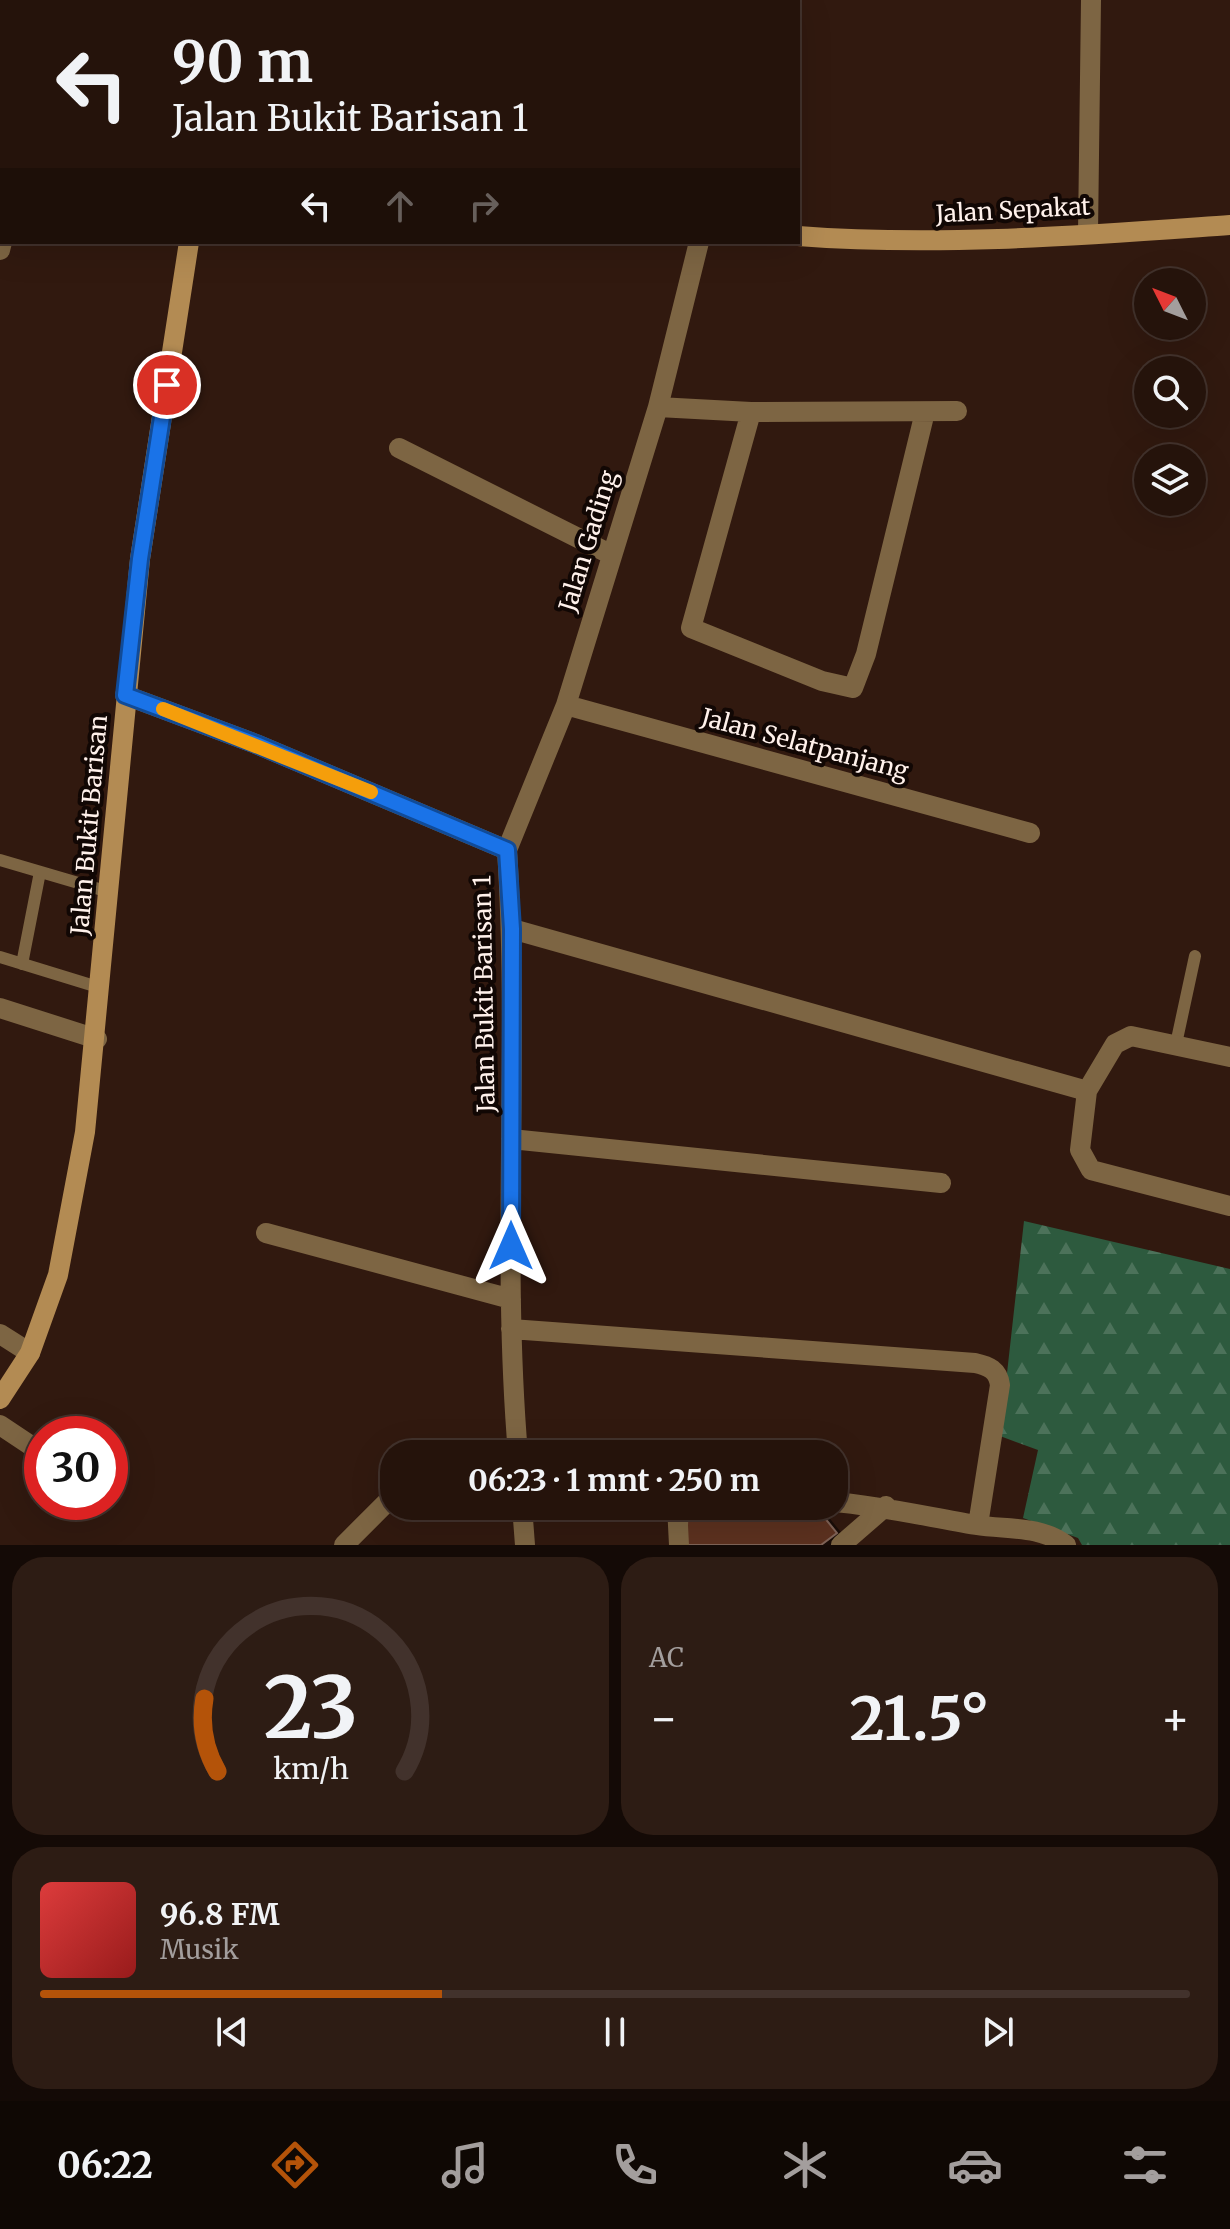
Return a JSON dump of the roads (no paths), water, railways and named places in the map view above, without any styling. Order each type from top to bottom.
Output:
[{"type":"main road","name":"Jalan Sepakat","points":[[800,236],[859,241],[955,240],[1230,225]]},
{"type":"main road","name":"Jalan Bukit Barisan","points":[[0,1399],[30,1353],[58,1275],[85,1132],[97,1039],[125,695],[140,559],[189,244]]},
{"type":"street","points":[[1088,233],[1091,0]]},
{"type":"street","name":"Jalan Gading","points":[[507,850],[566,705],[610,554],[658,407],[699,244]]},
{"type":"street","points":[[658,407],[751,412],[957,411]]},
{"type":"street","points":[[751,412],[691,628],[822,681],[853,688],[866,654],[925,412]]},
{"type":"street","points":[[399,448],[610,554]]},
{"type":"street","name":"Jalan Bukit Barisan 1","points":[[125,695],[256,744],[507,850],[512,929],[511,1329],[517,1440]]},
{"type":"street","name":"Jalan Selatpanjang","points":[[566,705],[1030,833]]},
{"type":"street","points":[[512,929],[1087,1091]]},
{"type":"street","points":[[0,1008],[97,1039]]},
{"type":"street","points":[[1230,1057],[1131,1036],[1119,1040],[1087,1091],[1080,1150],[1091,1170],[1230,1206]]},
{"type":"street","points":[[511,1139],[941,1183]]},
{"type":"street","points":[[266,1233],[511,1299]]},
{"type":"street","points":[[511,1329],[975,1363],[990,1367],[997,1374],[1000,1385],[978,1525]]},
{"type":"street","points":[[0,1334],[30,1353]]},
{"type":"street","points":[[0,1425],[24,1441]]},
{"type":"street","points":[[848,1503],[886,1506],[978,1525],[1041,1532],[1066,1545]]},
{"type":"street","points":[[841,1545],[886,1506]]},
{"type":"street","points":[[355,1540],[380,1511]]},
{"type":"street","points":[[523,1520],[525,1545]]},
{"type":"street","points":[[678,1520],[679,1545]]},
{"type":"lane","points":[[0,860],[109,892]]},
{"type":"lane","points":[[22,964],[40,872]]},
{"type":"lane","points":[[1176,1044],[1195,956]]},
{"type":"lane","points":[[0,957],[101,988]]}]
